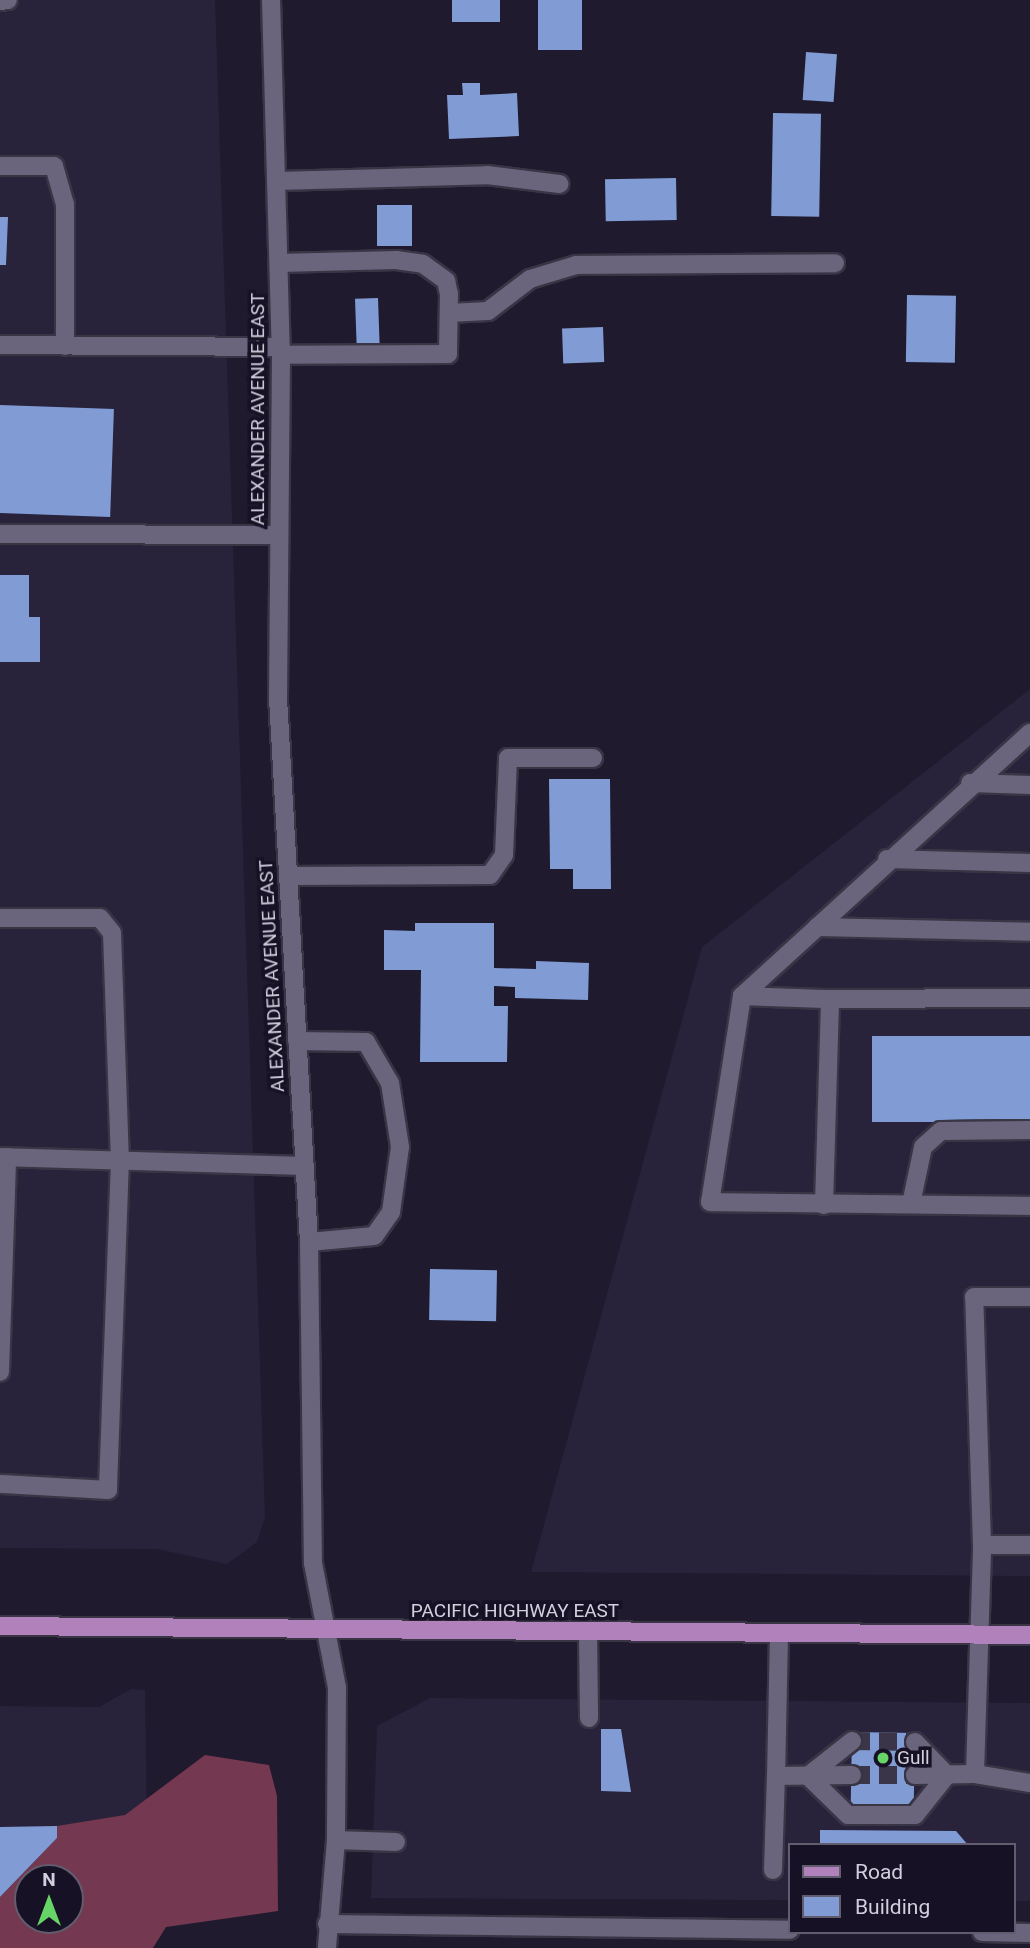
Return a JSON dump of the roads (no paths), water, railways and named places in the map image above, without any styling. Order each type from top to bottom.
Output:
[{"type":"main road","name":"PACIFIC HIGHWAY EAST","points":[[0,1626],[779,1635],[1030,1635]]},
{"type":"street","points":[[0,1],[8,0]]},
{"type":"street","name":"ALEXANDER AVENUE EAST","points":[[271,0],[280,351],[278,698],[309,1242],[313,1563],[337,1688],[336,1840],[327,1948]]},
{"type":"street","points":[[0,166],[54,166],[65,204],[65,346]]},
{"type":"street","points":[[277,181],[487,175],[559,184]]},
{"type":"street","points":[[0,345],[448,354],[449,313],[446,281],[423,264],[396,260],[279,263]]},
{"type":"street","points":[[449,313],[488,311],[530,279],[576,265],[835,263]]},
{"type":"street","points":[[0,534],[279,535]]},
{"type":"street","points":[[1030,733],[970,783],[742,996],[710,1202],[1030,1206]]},
{"type":"street","points":[[288,876],[490,875],[504,855],[508,758],[593,758]]},
{"type":"street","points":[[970,783],[1030,785]]},
{"type":"street","points":[[887,859],[1030,863]]},
{"type":"street","points":[[0,918],[100,918],[112,933],[120,1160],[108,1490],[0,1484]]},
{"type":"street","points":[[817,927],[1030,932]]},
{"type":"street","points":[[742,996],[830,999],[1030,998]]},
{"type":"street","points":[[824,1205],[830,999]]},
{"type":"street","points":[[297,1041],[366,1042],[390,1083],[400,1147],[391,1212],[374,1236],[309,1242]]},
{"type":"street","points":[[911,1204],[923,1147],[941,1131],[1030,1130]]},
{"type":"street","points":[[0,1372],[4,1157],[304,1166]]},
{"type":"street","points":[[975,1774],[976,1634],[982,1545],[974,1297],[1030,1297]]},
{"type":"street","points":[[982,1545],[1030,1545]]},
{"type":"street","points":[[588,1632],[589,1718]]},
{"type":"street","points":[[773,1870],[779,1635]]},
{"type":"street","points":[[808,1776],[852,1741]]},
{"type":"street","points":[[915,1742],[947,1775]]},
{"type":"street","points":[[915,1775],[975,1774],[1030,1783]]},
{"type":"street","points":[[776,1776],[852,1775]]},
{"type":"street","points":[[808,1776],[848,1815],[915,1815],[947,1775]]},
{"type":"street","points":[[336,1840],[396,1842]]},
{"type":"street","points":[[327,1924],[788,1930]]},
{"type":"tunnel","points":[[852,1741],[915,1742]]},
{"type":"tunnel","points":[[852,1775],[915,1775]]},
{"type":"place","name":"Gull","points":[[883,1758]]}]
